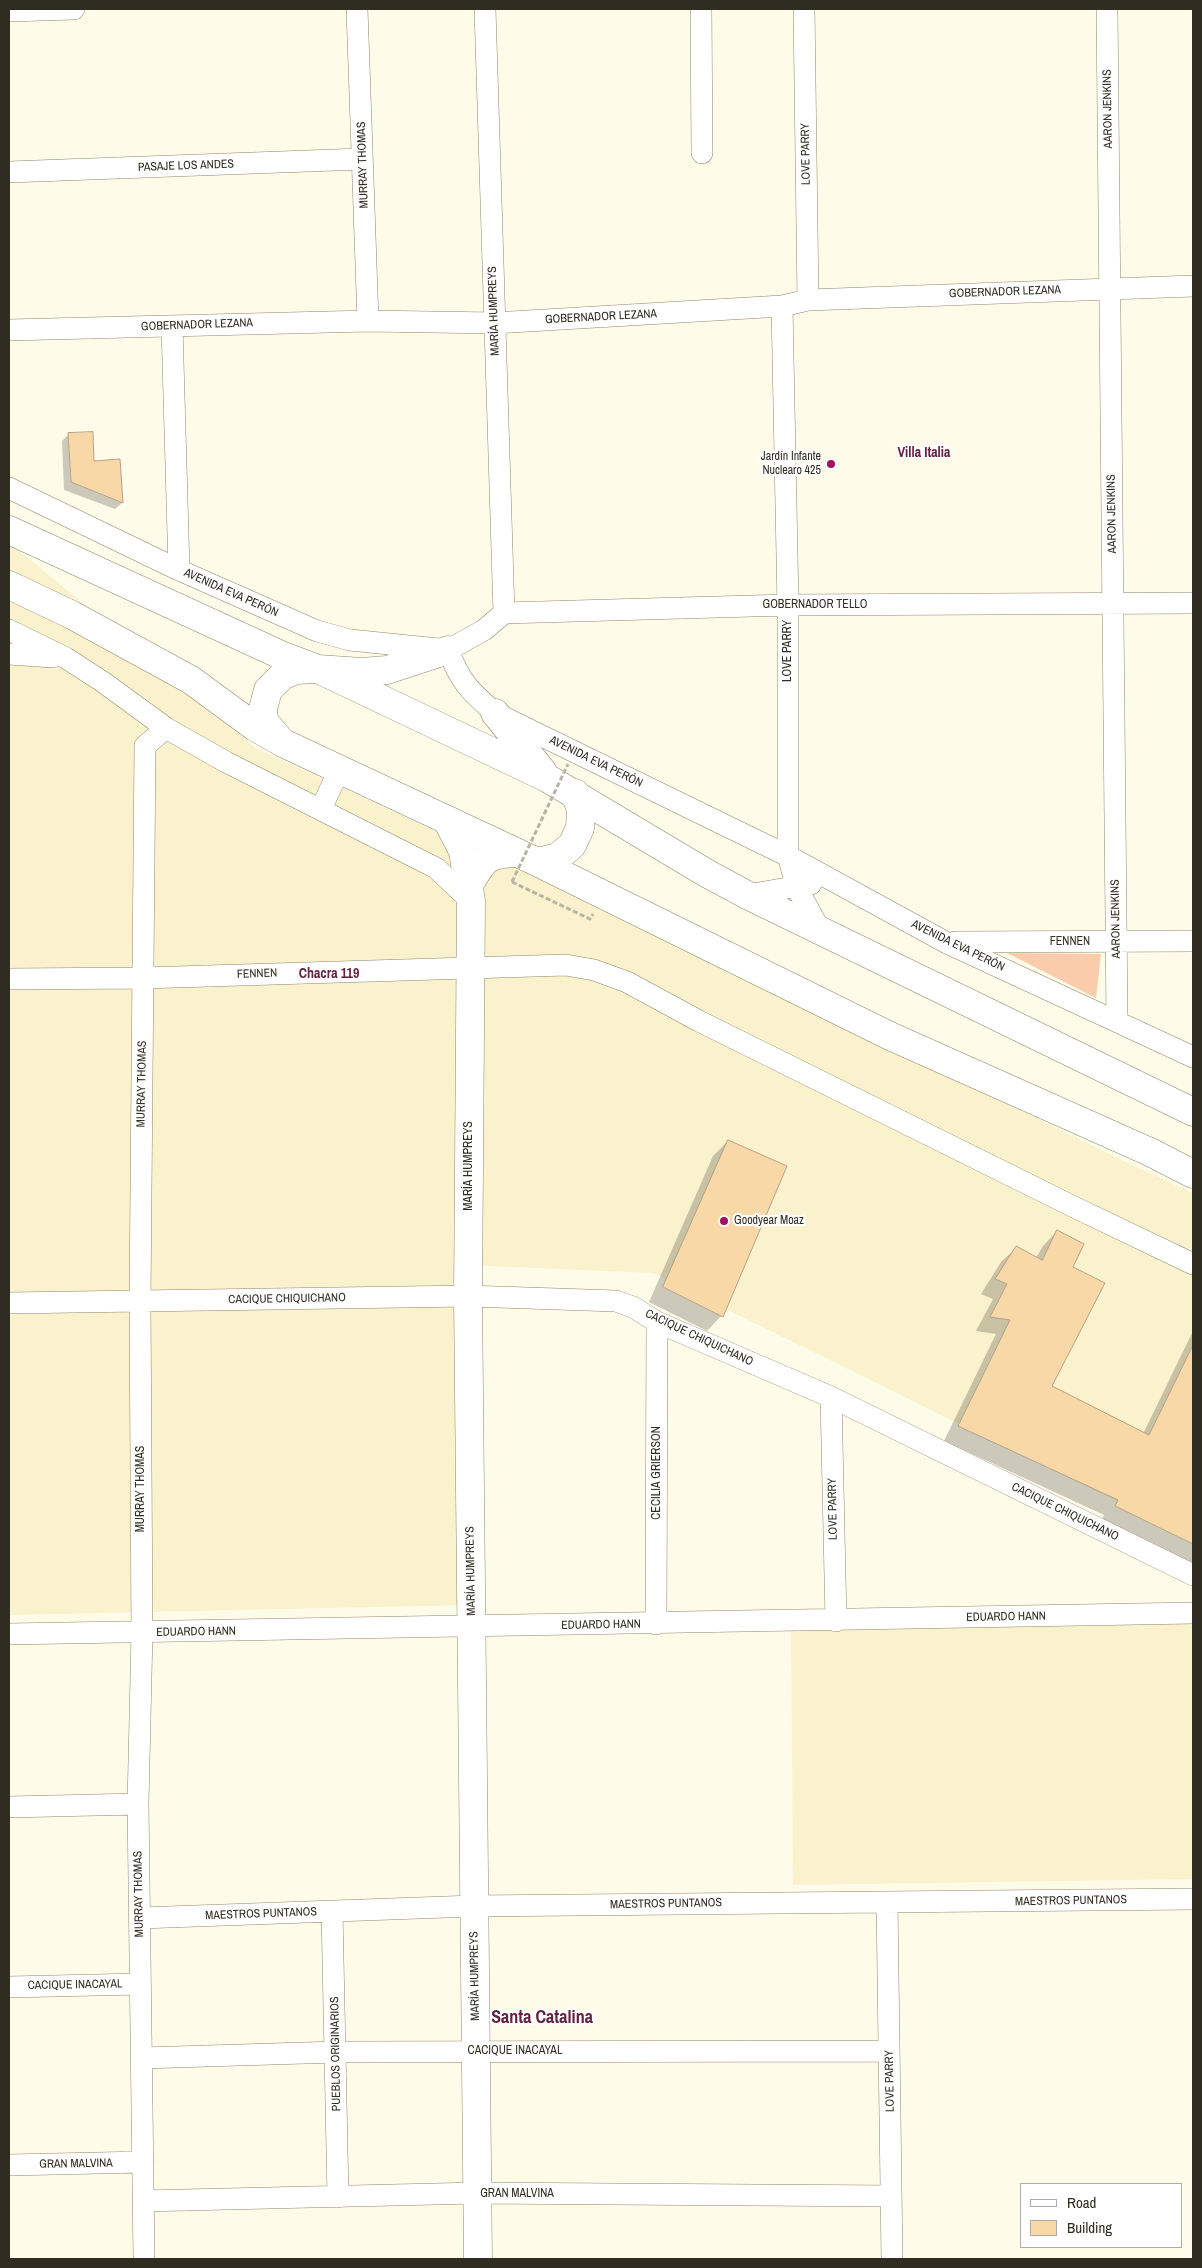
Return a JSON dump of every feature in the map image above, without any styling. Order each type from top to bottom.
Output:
[{"type":"main road","points":[[9,530],[281,655],[557,771]]},
{"type":"main road","points":[[9,586],[72,616],[190,680],[255,727],[283,743],[526,858],[882,1032],[1150,1152],[1193,1174]]},
{"type":"main road","points":[[283,743],[264,721],[263,709],[268,690],[282,676],[296,670],[318,669],[362,672],[387,670],[448,650]]},
{"type":"main road","points":[[495,713],[557,771],[575,793],[701,869],[748,895],[1193,1112]]},
{"type":"main road","points":[[470,892],[485,859],[497,854],[526,858],[558,857],[572,845],[580,828],[581,819],[581,810],[575,793]]},
{"type":"main road","name":"MARÍA HUMPREYS","points":[[447,820],[463,851],[470,892],[468,1296],[478,2259]]},
{"type":"street","points":[[9,11],[74,9]]},
{"type":"street","name":"MURRAY THOMAS","points":[[357,9],[368,320]]},
{"type":"street","name":"MARÍA HUMPREYS","points":[[485,9],[504,613]]},
{"type":"street","points":[[701,9],[702,153]]},
{"type":"street","name":"LOVE PARRY","points":[[804,9],[808,300]]},
{"type":"street","name":"AARON JENKINS","points":[[1107,9],[1117,1020]]},
{"type":"street","name":"PASAJE LOS ANDES","points":[[9,172],[362,159]]},
{"type":"street","name":"GOBERNADOR LEZANA","points":[[9,330],[368,320],[494,323],[782,306],[808,300],[1193,286]]},
{"type":"street","name":"LOVE PARRY","points":[[782,306],[788,605],[788,856],[796,888],[820,930]]},
{"type":"street","points":[[172,326],[179,570]]},
{"type":"street","name":"AVENIDA EVA PERÓN","points":[[9,488],[179,570],[317,631],[350,640],[448,650],[458,675],[469,690],[495,713],[788,856],[948,942],[1193,1057]]},
{"type":"street","name":"GOBERNADOR TELLO","points":[[504,613],[788,605],[1193,603]]},
{"type":"street","points":[[448,650],[484,630],[504,613]]},
{"type":"street","points":[[9,630],[66,658],[103,682],[166,728],[226,762],[436,868],[470,892]]},
{"type":"street","points":[[9,654],[66,658]]},
{"type":"street","name":"MURRAY THOMAS","points":[[144,2259],[138,1804],[142,1632],[140,1301],[145,746],[166,728]]},
{"type":"street","points":[[321,809],[339,770]]},
{"type":"street","points":[[748,895],[796,888],[828,879]]},
{"type":"street","name":"FENNEN","points":[[948,942],[1193,941]]},
{"type":"street","name":"FENNEN","points":[[9,979],[143,978],[470,966],[566,965],[594,970],[627,982],[726,1034],[1193,1264]]},
{"type":"street","name":"CACIQUE CHIQUICHANO","points":[[9,1303],[468,1296],[616,1301],[633,1307],[657,1322],[831,1397],[1193,1575]]},
{"type":"street","name":"CECILIA GRIERSON","points":[[656,1624],[657,1322]]},
{"type":"street","name":"LOVE PARRY","points":[[831,1397],[836,1621]]},
{"type":"street","name":"EDUARDO HANN","points":[[9,1634],[836,1621],[1193,1613]]},
{"type":"street","points":[[9,1807],[138,1804]]},
{"type":"street","name":"MAESTROS PUNTANOS","points":[[140,1918],[474,1906],[1193,1900]]},
{"type":"street","name":"LOVE PARRY","points":[[887,1902],[892,2259]]},
{"type":"street","name":"PUEBLOS ORIGINARIOS","points":[[332,1911],[337,2052],[338,2197]]},
{"type":"street","name":"CACIQUE INACAYAL","points":[[9,1987],[140,1984]]},
{"type":"street","name":"CACIQUE INACAYAL","points":[[142,2058],[337,2052],[889,2051]]},
{"type":"street","name":"GRAN MALVINA","points":[[9,2165],[143,2162]]},
{"type":"street","name":"GRAN MALVINA","points":[[143,2201],[477,2194],[891,2196]]},
{"type":"path","points":[[557,771],[512,882],[590,919],[594,912],[585,908]]},
{"type":"shaded area","points":[[9,542],[257,749],[636,923],[1193,1193],[1193,1539],[653,1273],[466,1265],[463,1605],[9,1615]]},
{"type":"shaded area","points":[[1007,953],[1101,954],[1096,998]]},
{"type":"shaded area","points":[[1193,1610],[1193,1879],[793,1885],[791,1615]]},
{"type":"building","points":[[93,432],[94,461],[120,459],[123,503],[71,482],[68,433]]},
{"type":"building","points":[[728,1140],[787,1166],[723,1317],[663,1287]]},
{"type":"building","points":[[1057,1230],[1084,1244],[1073,1267],[1105,1283],[1052,1386],[1149,1435],[1193,1345],[1193,1544],[1115,1506],[1118,1500],[958,1426],[1010,1320],[990,1317],[1007,1284],[995,1279],[1016,1246],[1042,1260]]},
{"type":"place","name":"Jardín Infante Nuclearo 425","points":[[831,464]]},
{"type":"place","name":"Goodyear Moaz","points":[[724,1221]]},
{"type":"district","name":"Villa Italia","points":[[924,453]]},
{"type":"district","name":"Chacra 119","points":[[329,974]]},
{"type":"district","name":"Santa Catalina","points":[[542,2018]]}]
